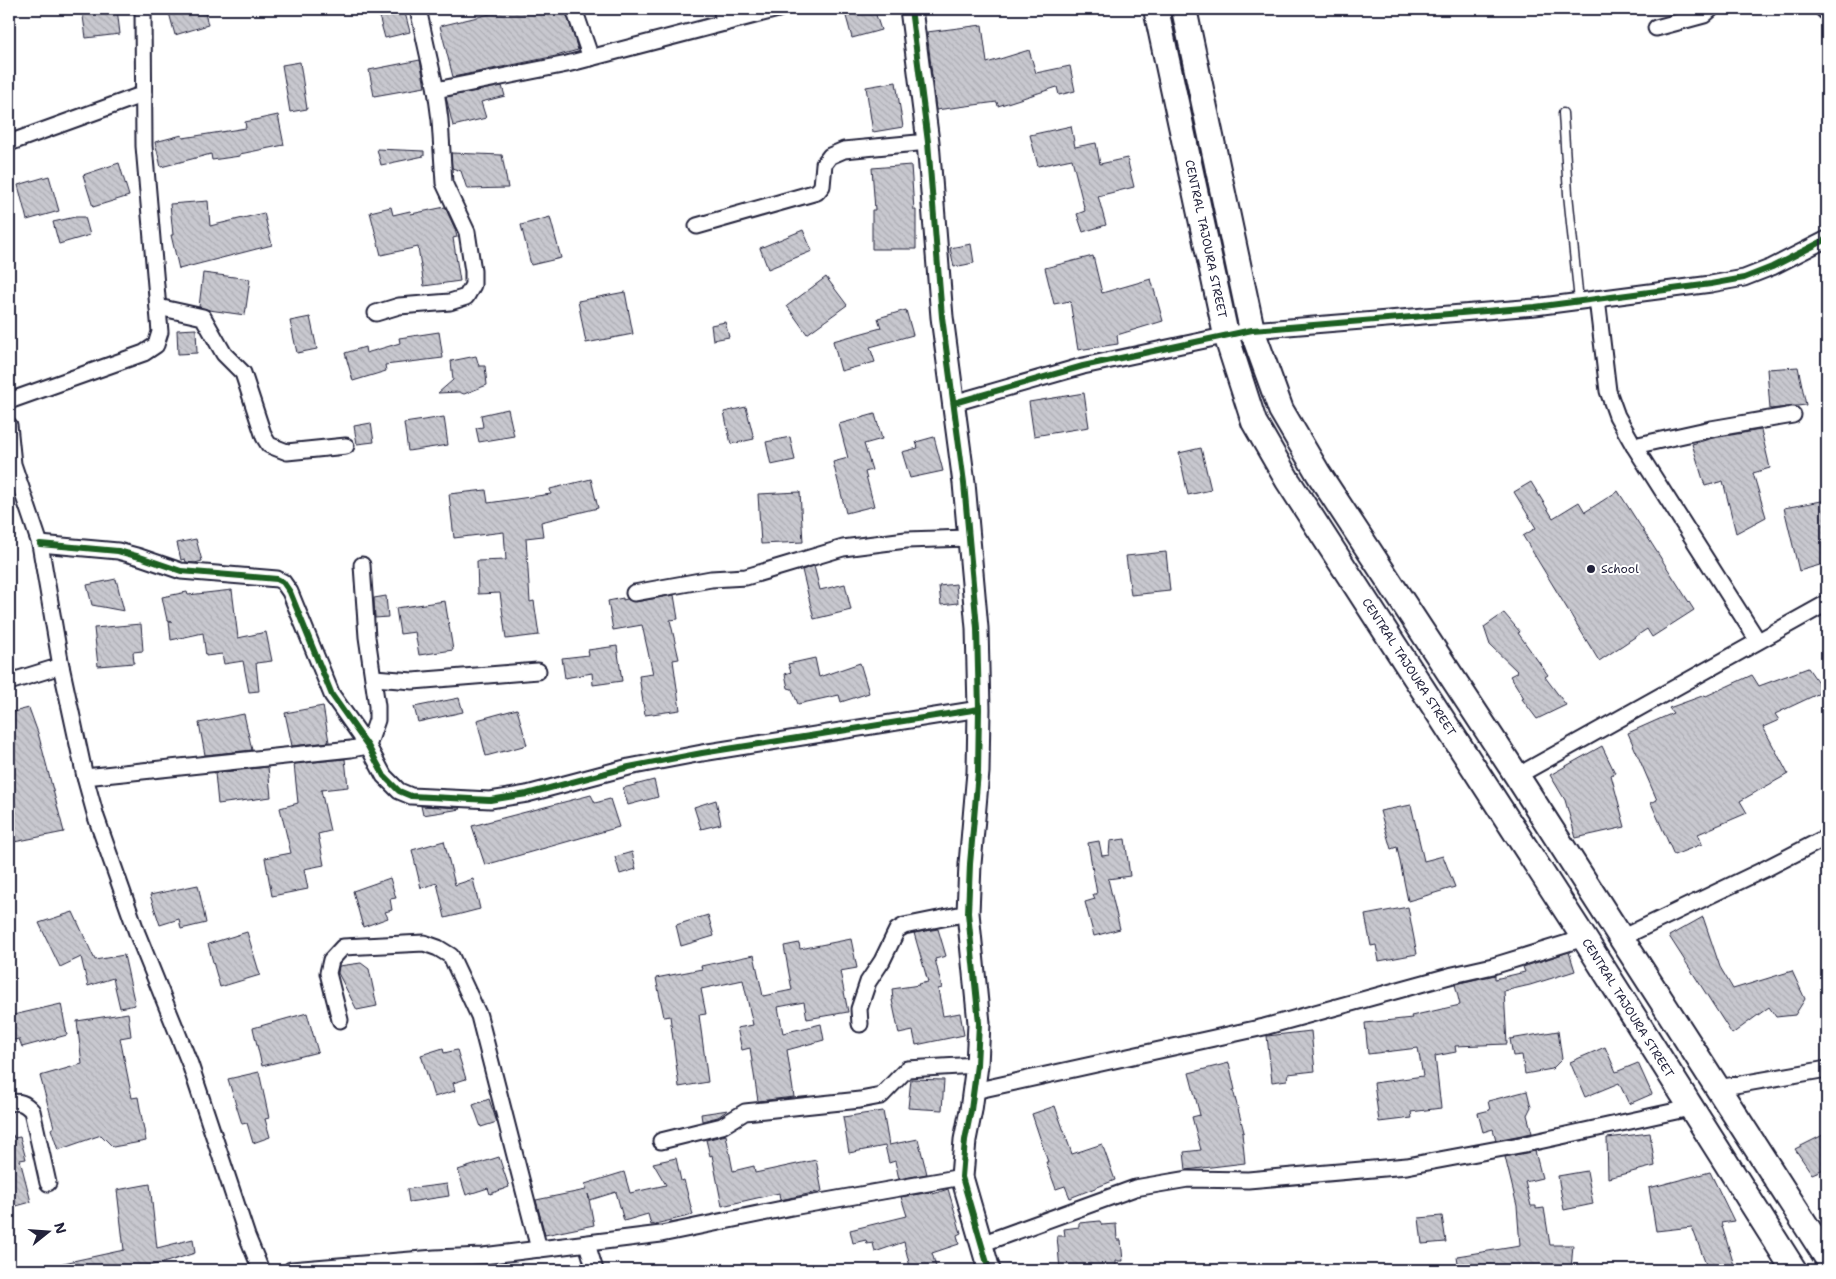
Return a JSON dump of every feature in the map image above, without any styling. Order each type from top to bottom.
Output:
[{"type":"main road","name":"CENTRAL TAJOURA STREET","points":[[1156,9],[1226,335],[1254,422],[1288,480],[1584,938],[1794,1270]]},
{"type":"main road","points":[[1184,9],[1252,330],[1281,410],[1308,458],[1517,776],[1827,1258]]},
{"type":"street","points":[[9,402],[144,353],[156,345],[160,332],[144,146],[143,9]]},
{"type":"street","points":[[376,313],[399,306],[450,302],[466,297],[473,285],[473,271],[467,232],[444,183],[436,90],[418,9]]},
{"type":"street","points":[[574,9],[591,58]]},
{"type":"street","points":[[436,90],[591,58],[723,16],[778,9]]},
{"type":"street","points":[[911,9],[928,142],[942,317],[964,483],[977,628],[978,772],[971,845],[968,913],[979,1022],[977,1065],[965,1140],[962,1177],[989,1270]]},
{"type":"street","points":[[1656,28],[1704,15],[1711,9]]},
{"type":"street","points":[[1824,9],[1827,13]]},
{"type":"street","points":[[9,143],[144,94]]},
{"type":"street","points":[[697,226],[817,192],[822,186],[824,164],[830,156],[844,150],[928,142]]},
{"type":"street","points":[[954,403],[1083,366],[1252,330],[1417,318],[1579,301],[1744,278],[1772,267],[1827,239]]},
{"type":"street","points":[[1597,299],[1608,392],[1616,416],[1758,641]]},
{"type":"street","points":[[158,307],[203,317],[224,354],[243,372],[264,437],[269,445],[287,452],[346,446]]},
{"type":"street","points":[[1634,446],[1711,429],[1793,416]]},
{"type":"street","points":[[9,425],[11,465],[40,544],[61,666],[84,777],[96,817],[137,933],[190,1064],[247,1236],[261,1270]]},
{"type":"street","points":[[634,593],[712,579],[746,577],[843,548],[906,540],[968,538]]},
{"type":"street","points":[[40,544],[118,551],[182,571],[277,579],[283,582],[290,592],[332,695],[368,746],[384,776],[399,791],[411,796],[490,800],[527,794],[629,767],[693,755],[893,722],[979,710]]},
{"type":"street","points":[[362,565],[367,637],[374,678],[377,720],[368,746]]},
{"type":"street","points":[[1517,776],[1827,603]]},
{"type":"street","points":[[9,682],[61,666]]},
{"type":"street","points":[[374,678],[413,681],[538,671]]},
{"type":"street","points":[[84,777],[368,746]]},
{"type":"street","points":[[1621,938],[1827,837]]},
{"type":"street","points":[[860,1024],[859,1009],[868,982],[882,961],[898,930],[904,926],[968,913]]},
{"type":"street","points":[[974,1091],[1264,1027],[1453,974],[1493,966],[1584,938]]},
{"type":"street","points":[[340,1020],[328,973],[331,960],[343,947],[424,943],[438,948],[451,956],[479,1016],[539,1249]]},
{"type":"street","points":[[661,1141],[722,1126],[745,1112],[860,1100],[881,1096],[907,1069],[977,1065]]},
{"type":"street","points":[[1718,1088],[1827,1069]]},
{"type":"street","points":[[9,1103],[25,1104],[32,1111],[48,1183]]},
{"type":"street","points":[[981,1244],[1135,1188],[1188,1179],[1248,1180],[1407,1166],[1524,1144],[1690,1108]]},
{"type":"street","points":[[291,1270],[435,1258],[485,1263],[539,1249],[661,1234],[792,1207],[962,1177]]},
{"type":"street","points":[[587,1244],[595,1270]]},
{"type":"lane","points":[[1563,113],[1568,194],[1579,301]]},
{"type":"building","points":[[82,9],[117,9],[120,34],[86,38]]},
{"type":"building","points":[[168,9],[204,9],[208,25],[175,35]]},
{"type":"building","points":[[377,9],[404,9],[410,32],[385,38]]},
{"type":"building","points":[[511,9],[565,9],[578,50],[453,77],[440,26]]},
{"type":"building","points":[[844,9],[874,9],[881,30],[852,38]]},
{"type":"building","points":[[982,25],[987,63],[1029,50],[1036,73],[1070,66],[1075,91],[1059,95],[1057,87],[998,106],[997,102],[936,110],[927,32]]},
{"type":"building","points":[[420,60],[425,87],[374,96],[369,70]]},
{"type":"building","points":[[300,62],[307,109],[290,112],[282,65]]},
{"type":"building","points":[[896,82],[903,127],[873,132],[866,87]]},
{"type":"building","points":[[502,86],[505,96],[481,102],[486,118],[453,126],[446,97]]},
{"type":"building","points":[[278,115],[284,145],[240,154],[240,156],[212,160],[211,154],[161,167],[155,142],[182,135],[183,138],[246,128],[245,122]]},
{"type":"building","points":[[1071,126],[1075,147],[1096,143],[1100,164],[1127,158],[1134,187],[1098,196],[1106,225],[1083,232],[1077,214],[1085,211],[1072,159],[1038,166],[1030,135]]},
{"type":"building","points":[[377,149],[424,151],[424,156],[381,165]]},
{"type":"building","points":[[451,153],[502,155],[508,188],[467,189],[461,171],[452,168]]},
{"type":"building","points":[[119,163],[129,196],[93,207],[83,175]]},
{"type":"building","points":[[911,165],[914,210],[916,210],[916,249],[872,249],[872,210],[875,210],[872,168]]},
{"type":"building","points":[[49,176],[59,211],[27,220],[18,185]]},
{"type":"building","points":[[208,201],[210,226],[264,213],[272,245],[179,269],[171,235],[173,235],[170,204]]},
{"type":"building","points":[[391,207],[393,215],[410,211],[411,214],[445,207],[457,237],[453,238],[460,281],[424,286],[418,247],[381,255],[370,212]]},
{"type":"building","points":[[75,217],[85,217],[90,235],[59,244],[53,222]]},
{"type":"building","points":[[550,217],[561,258],[531,265],[521,225]]},
{"type":"building","points":[[803,230],[812,251],[768,269],[760,248]]},
{"type":"building","points":[[971,244],[974,263],[954,267],[950,248]]},
{"type":"building","points":[[1093,256],[1102,293],[1151,279],[1163,321],[1117,335],[1118,344],[1078,350],[1070,301],[1054,304],[1045,268]]},
{"type":"building","points":[[203,273],[250,279],[245,315],[199,307]]},
{"type":"building","points":[[826,277],[847,305],[807,334],[787,306]]},
{"type":"building","points":[[625,292],[633,334],[586,343],[578,301]]},
{"type":"building","points":[[906,310],[913,335],[870,347],[875,362],[841,371],[833,341],[881,328],[878,318]]},
{"type":"building","points":[[310,317],[317,349],[297,353],[290,321]]},
{"type":"building","points":[[725,322],[729,337],[713,340],[711,325]]},
{"type":"building","points":[[196,329],[197,353],[178,354],[177,330]]},
{"type":"building","points":[[439,332],[443,358],[385,365],[386,371],[353,381],[345,353],[365,347],[366,353],[400,343],[399,338]]},
{"type":"building","points":[[476,356],[479,366],[485,366],[487,385],[464,394],[459,392],[438,393],[453,380],[451,361]]},
{"type":"building","points":[[1798,367],[1806,405],[1770,409],[1767,369]]},
{"type":"building","points":[[1084,393],[1089,427],[1034,436],[1029,402]]},
{"type":"building","points":[[746,407],[754,439],[731,444],[724,412]]},
{"type":"building","points":[[508,409],[514,436],[479,442],[476,428],[483,427],[481,415]]},
{"type":"building","points":[[875,414],[882,439],[864,444],[872,470],[865,472],[874,506],[846,513],[833,462],[848,458],[839,424]]},
{"type":"building","points":[[444,417],[448,445],[408,451],[404,423]]},
{"type":"building","points":[[371,423],[374,442],[357,444],[354,426]]},
{"type":"building","points":[[1761,430],[1770,468],[1753,473],[1766,517],[1736,533],[1723,481],[1705,486],[1692,444],[1713,438]]},
{"type":"building","points":[[790,437],[795,460],[771,465],[766,442]]},
{"type":"building","points":[[934,437],[943,471],[910,478],[902,452],[918,448],[916,442]]},
{"type":"building","points":[[1201,448],[1211,490],[1188,495],[1179,453]]},
{"type":"building","points":[[591,479],[598,508],[541,522],[543,536],[526,538],[530,602],[534,601],[539,635],[506,639],[500,593],[478,594],[477,561],[506,560],[504,532],[454,538],[449,494],[486,490],[488,503],[551,494],[550,489]]},
{"type":"building","points":[[1531,482],[1553,518],[1579,502],[1585,512],[1618,491],[1694,610],[1652,637],[1647,629],[1599,661],[1523,536],[1536,528],[1514,492]]},
{"type":"building","points":[[800,492],[803,542],[761,544],[758,494]]},
{"type":"building","points":[[1827,500],[1827,563],[1799,571],[1784,508]]},
{"type":"building","points":[[196,539],[202,561],[195,563],[186,562],[185,559],[181,560],[177,543]]},
{"type":"building","points":[[1166,552],[1170,591],[1131,595],[1126,556]]},
{"type":"building","points":[[814,566],[820,590],[845,584],[851,610],[814,619],[802,570]]},
{"type":"building","points":[[116,579],[124,611],[92,605],[87,585]]},
{"type":"building","points":[[956,584],[958,603],[941,605],[939,586]]},
{"type":"building","points":[[232,590],[238,638],[266,632],[272,661],[256,663],[259,691],[249,692],[243,661],[224,664],[222,654],[206,656],[203,633],[171,640],[169,621],[172,621],[167,620],[162,597],[187,592],[188,595]]},
{"type":"building","points":[[674,595],[678,619],[670,620],[679,659],[673,660],[680,710],[645,715],[639,676],[653,674],[642,625],[613,630],[608,601],[623,598],[623,600],[627,599],[636,602]]},
{"type":"building","points":[[386,596],[388,617],[375,618],[374,598]]},
{"type":"building","points":[[445,601],[453,650],[419,655],[415,632],[400,634],[396,608]]},
{"type":"building","points":[[1504,613],[1520,632],[1518,633],[1548,675],[1545,677],[1566,705],[1537,719],[1522,699],[1524,698],[1510,676],[1518,672],[1490,645],[1484,627]]},
{"type":"building","points":[[141,624],[143,651],[133,652],[134,663],[98,666],[94,628]]},
{"type":"building","points":[[617,646],[622,681],[593,685],[592,673],[565,678],[562,658],[589,655],[588,650]]},
{"type":"building","points":[[815,658],[819,677],[860,663],[869,693],[841,702],[839,695],[798,704],[792,689],[788,688],[785,674],[791,672],[788,664]]},
{"type":"building","points":[[1808,668],[1824,691],[1775,714],[1779,720],[1763,727],[1788,774],[1740,801],[1747,813],[1698,834],[1702,844],[1674,855],[1651,803],[1657,800],[1628,733],[1673,713],[1669,708],[1706,696],[1752,675],[1759,686]]},
{"type":"building","points":[[459,698],[463,712],[418,722],[414,707]]},
{"type":"building","points":[[323,706],[329,742],[292,746],[285,713]]},
{"type":"building","points":[[29,708],[38,733],[64,832],[9,843],[9,713]]},
{"type":"building","points":[[517,709],[527,745],[486,756],[477,720]]},
{"type":"building","points":[[244,714],[252,750],[205,755],[199,723]]},
{"type":"building","points":[[1602,746],[1615,773],[1611,775],[1625,827],[1576,838],[1565,800],[1550,775]]},
{"type":"building","points":[[345,759],[348,787],[321,790],[330,831],[318,834],[324,865],[304,869],[308,889],[272,896],[265,858],[291,853],[280,808],[298,803],[294,764]]},
{"type":"building","points":[[268,767],[271,797],[218,804],[215,773]]},
{"type":"building","points":[[654,780],[658,797],[628,805],[623,788]]},
{"type":"building","points":[[591,795],[595,803],[610,799],[619,827],[485,865],[472,826]]},
{"type":"building","points":[[716,800],[721,824],[701,829],[694,807]]},
{"type":"building","points":[[1411,805],[1424,861],[1443,856],[1455,887],[1408,901],[1397,847],[1391,849],[1380,811]]},
{"type":"building","points":[[421,806],[460,808],[461,809],[423,815]]},
{"type":"building","points":[[1125,839],[1130,876],[1108,879],[1120,929],[1094,936],[1085,902],[1095,899],[1093,894],[1097,894],[1088,843],[1099,841],[1102,856],[1109,855],[1110,841]]},
{"type":"building","points":[[444,841],[455,885],[473,879],[480,909],[445,918],[437,883],[421,888],[412,850]]},
{"type":"building","points":[[632,852],[636,869],[620,874],[615,857]]},
{"type":"building","points":[[390,878],[396,898],[390,899],[392,910],[385,912],[388,918],[363,927],[353,891]]},
{"type":"building","points":[[198,885],[206,923],[181,929],[179,919],[160,925],[150,895]]},
{"type":"building","points":[[1408,907],[1417,954],[1379,961],[1376,945],[1371,946],[1365,915]]},
{"type":"building","points":[[73,912],[95,960],[124,955],[135,1005],[120,1008],[113,978],[88,986],[81,957],[60,967],[39,923]]},
{"type":"building","points":[[708,915],[714,936],[681,946],[676,925]]},
{"type":"building","points":[[1703,917],[1720,967],[1733,989],[1792,971],[1805,999],[1795,1015],[1776,1017],[1769,1007],[1732,1034],[1669,936]]},
{"type":"building","points":[[938,929],[946,956],[935,959],[942,988],[938,989],[943,1016],[960,1013],[964,1035],[916,1045],[913,1031],[899,1034],[892,1000],[892,989],[928,982],[914,933]]},
{"type":"building","points":[[247,932],[260,975],[220,987],[208,944]]},
{"type":"building","points":[[851,939],[857,968],[840,971],[848,1012],[807,1019],[804,1002],[778,1007],[783,1033],[821,1024],[824,1040],[787,1050],[794,1097],[758,1101],[750,1048],[742,1050],[737,1028],[753,1025],[743,980],[701,989],[706,1014],[699,1015],[708,1082],[679,1087],[670,1016],[664,1017],[656,978],[702,969],[701,966],[754,955],[763,996],[792,990],[784,946],[799,943],[800,949]]},
{"type":"building","points":[[1569,952],[1575,971],[1504,991],[1507,1044],[1455,1046],[1456,1052],[1435,1056],[1441,1108],[1411,1112],[1412,1118],[1379,1122],[1374,1083],[1423,1076],[1418,1048],[1368,1054],[1365,1023],[1412,1018],[1411,1016],[1460,1005],[1455,984],[1495,975],[1495,979],[1525,972],[1523,967]]},
{"type":"building","points":[[361,963],[369,969],[377,1006],[357,1010],[338,973],[339,966]]},
{"type":"building","points":[[61,1004],[67,1035],[22,1047],[19,1039],[9,1041],[9,1016]]},
{"type":"building","points":[[128,1013],[131,1036],[120,1038],[132,1098],[138,1097],[146,1141],[113,1147],[101,1135],[58,1150],[51,1129],[54,1127],[40,1076],[82,1064],[77,1021]]},
{"type":"building","points":[[307,1013],[318,1052],[262,1066],[253,1028]]},
{"type":"building","points":[[1311,1031],[1315,1071],[1288,1074],[1287,1080],[1272,1082],[1267,1036]]},
{"type":"building","points":[[1558,1031],[1562,1059],[1552,1069],[1525,1074],[1522,1055],[1513,1056],[1510,1039]]},
{"type":"building","points":[[1605,1047],[1616,1072],[1638,1063],[1652,1094],[1629,1104],[1619,1083],[1585,1097],[1570,1062]]},
{"type":"building","points":[[443,1048],[444,1053],[457,1050],[466,1079],[453,1083],[455,1091],[434,1097],[421,1055]]},
{"type":"building","points":[[1229,1063],[1235,1090],[1233,1090],[1244,1132],[1242,1133],[1245,1163],[1186,1170],[1184,1152],[1201,1150],[1192,1117],[1200,1115],[1189,1073]]},
{"type":"building","points":[[259,1072],[269,1118],[265,1119],[270,1137],[253,1143],[247,1123],[242,1124],[228,1079]]},
{"type":"building","points":[[911,1079],[944,1080],[942,1110],[908,1108]]},
{"type":"building","points":[[1527,1091],[1531,1107],[1527,1115],[1532,1133],[1496,1140],[1493,1129],[1483,1132],[1478,1113],[1490,1110],[1488,1101]]},
{"type":"building","points":[[489,1099],[497,1122],[481,1127],[473,1105]]},
{"type":"building","points":[[1055,1106],[1072,1154],[1102,1144],[1115,1180],[1070,1198],[1065,1186],[1056,1189],[1032,1114]]},
{"type":"building","points":[[728,1110],[718,1117],[702,1121],[701,1114]]},
{"type":"building","points":[[883,1111],[889,1145],[918,1139],[927,1174],[899,1179],[895,1161],[889,1163],[885,1146],[849,1153],[843,1117]]},
{"type":"building","points":[[1650,1133],[1655,1166],[1608,1178],[1607,1138]]},
{"type":"building","points":[[1827,1133],[1827,1160],[1823,1162],[1824,1169],[1812,1174],[1795,1149]]},
{"type":"building","points":[[9,1135],[13,1135],[14,1138],[20,1137],[26,1159],[20,1160],[31,1202],[9,1208]]},
{"type":"building","points":[[726,1135],[733,1171],[754,1166],[755,1173],[816,1160],[822,1191],[780,1200],[779,1193],[722,1206],[712,1155],[710,1156],[706,1140]]},
{"type":"building","points":[[1535,1151],[1542,1178],[1525,1182],[1531,1206],[1536,1206],[1536,1209],[1544,1208],[1550,1245],[1573,1245],[1571,1270],[1459,1270],[1457,1256],[1520,1246],[1517,1206],[1505,1157]]},
{"type":"building","points":[[499,1157],[509,1187],[490,1194],[488,1188],[466,1195],[458,1170]]},
{"type":"building","points":[[676,1158],[681,1181],[684,1180],[693,1215],[651,1225],[648,1214],[624,1221],[616,1192],[590,1200],[588,1194],[594,1225],[545,1235],[536,1200],[586,1190],[585,1184],[624,1172],[630,1193],[666,1185],[653,1163]]},
{"type":"building","points":[[1587,1171],[1593,1204],[1564,1210],[1558,1176]]},
{"type":"building","points":[[1710,1172],[1734,1221],[1721,1223],[1734,1265],[1708,1270],[1692,1227],[1656,1231],[1649,1188]]},
{"type":"building","points":[[150,1184],[157,1248],[193,1239],[195,1253],[163,1263],[124,1270],[60,1270],[59,1264],[124,1250],[117,1190]]},
{"type":"building","points":[[447,1184],[449,1196],[409,1202],[407,1189]]},
{"type":"building","points":[[948,1189],[961,1233],[957,1235],[959,1244],[932,1253],[937,1270],[917,1270],[916,1265],[910,1267],[904,1242],[875,1252],[873,1243],[867,1244],[866,1240],[853,1243],[850,1230],[907,1216],[901,1197],[932,1192],[933,1194]]},
{"type":"building","points":[[1442,1216],[1446,1242],[1422,1244],[1419,1218]]},
{"type":"building","points":[[1100,1221],[1102,1225],[1116,1224],[1117,1240],[1121,1240],[1123,1261],[1116,1261],[1116,1270],[1060,1270],[1057,1236],[1065,1236],[1064,1229],[1079,1227],[1079,1223]]},
{"type":"cycle path","points":[[911,9],[928,142],[942,317],[964,483],[977,628],[978,772],[968,913],[979,1023],[977,1065],[965,1140],[962,1177],[989,1270]]},
{"type":"cycle path","points":[[954,403],[1083,366],[1252,330],[1535,307],[1744,278],[1772,267],[1827,239]]},
{"type":"cycle path","points":[[40,544],[118,551],[181,571],[277,579],[283,582],[290,592],[332,695],[368,746],[384,776],[399,791],[411,796],[490,800],[527,794],[629,767],[702,753],[979,709]]},
{"type":"place","name":"School","points":[[1591,569]]}]
